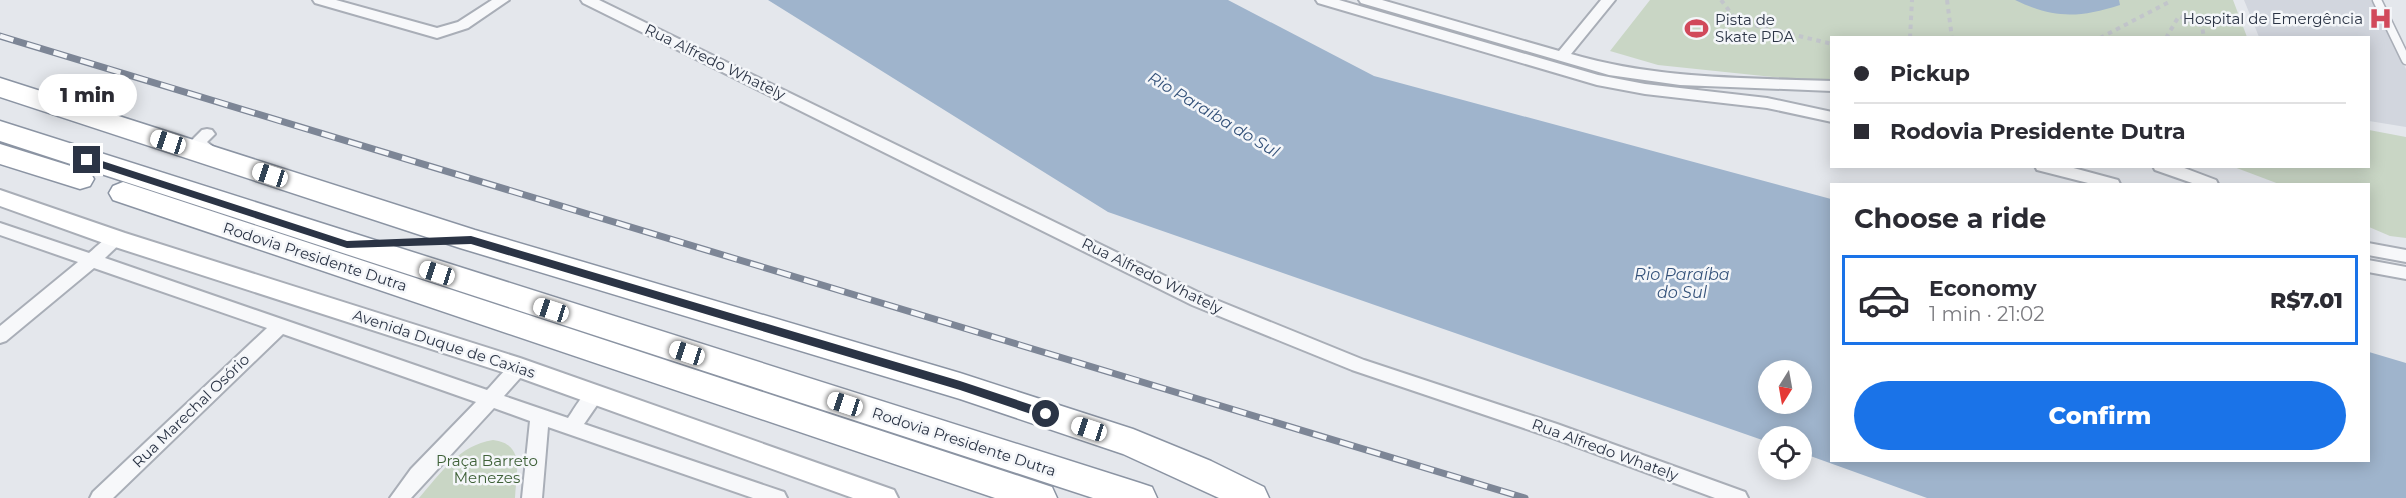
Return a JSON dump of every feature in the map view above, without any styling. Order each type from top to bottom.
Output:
[{"type":"highway","points":[[0,87],[471,240],[1003,400],[1133,443],[1199,471],[1252,498]]},
{"type":"highway","name":"Rodovia Presidente Dutra","points":[[0,132],[1140,498]]},
{"type":"highway","name":"Rodovia Presidente Dutra","points":[[0,154],[1040,498]]},
{"type":"highway","points":[[347,244],[471,240]]},
{"type":"street","points":[[320,0],[437,33],[462,26],[502,0]]},
{"type":"street","name":"Rua Alfredo Whately","points":[[588,0],[1198,300],[1358,365],[1557,432],[1738,498]]},
{"type":"street","points":[[1323,0],[1597,80],[1646,89],[1767,103],[1830,117]]},
{"type":"street","points":[[1366,0],[1608,70],[1645,76],[1830,86]]},
{"type":"street","points":[[1562,56],[1608,0]]},
{"type":"street","points":[[207,134],[197,143],[226,160]]},
{"type":"street","points":[[2051,168],[2108,183]]},
{"type":"street","points":[[2166,168],[2207,183]]},
{"type":"street","name":"Avenida Duque de Caxias","points":[[0,198],[117,239],[520,368],[885,498]]},
{"type":"street","points":[[0,229],[281,325],[491,401],[777,498]]},
{"type":"street","points":[[0,336],[117,239]]},
{"type":"street","points":[[2370,249],[2406,256]]},
{"type":"street","points":[[2370,266],[2406,273]]},
{"type":"street","name":"Rua Marechal Osório","points":[[100,498],[281,325]]},
{"type":"street","points":[[400,498],[418,475],[520,368]]},
{"type":"street","points":[[571,428],[595,395]]},
{"type":"street","points":[[532,498],[540,417]]},
{"type":"lane","points":[[2377,0],[2406,60]]},
{"type":"path","points":[[1721,0],[1737,21],[1830,44]]},
{"type":"path","points":[[1910,36],[1912,0]]},
{"type":"path","points":[[1947,0],[1952,36]]},
{"type":"path","points":[[2104,36],[2169,2],[2168,0]]},
{"type":"path","points":[[2167,36],[2179,16],[2202,26],[2204,36]]},
{"type":"shaded area","points":[[2244,0],[2372,0],[2406,69],[2406,127],[2370,121],[2370,36],[2259,36]]},
{"type":"green space","points":[[1650,0],[2233,0],[2247,36],[1830,36],[1830,83],[1658,65],[1610,51]]},
{"type":"green space","points":[[2370,130],[2406,137],[2406,238],[2390,236],[2370,227],[2370,183],[2276,183],[2237,168],[2370,168]]},
{"type":"green space","name":"Praça Barreto Menezes","points":[[493,440],[510,447],[515,454],[517,470],[515,498],[419,498],[460,454],[481,443]]},
{"type":"water","name":"Rio Paraíba do Sul","points":[[768,0],[1228,0],[1374,76],[1830,199],[1830,462],[2370,462],[2370,352],[2406,363],[2406,498],[1927,498],[1812,457],[1812,426],[1758,426],[1758,439],[1108,212]]},
{"type":"water","points":[[2015,0],[2119,0],[2120,5],[2067,15],[2042,11]]},
{"type":"railway","points":[[0,36],[1525,498]]},
{"type":"place","name":"Hospital de Emergência","points":[[2381,19]]},
{"type":"place","name":"Pista de Skate PDA","points":[[1697,29]]},
{"type":"route","points":[[87,160],[347,244],[471,240],[960,386],[1046,414]]}]
